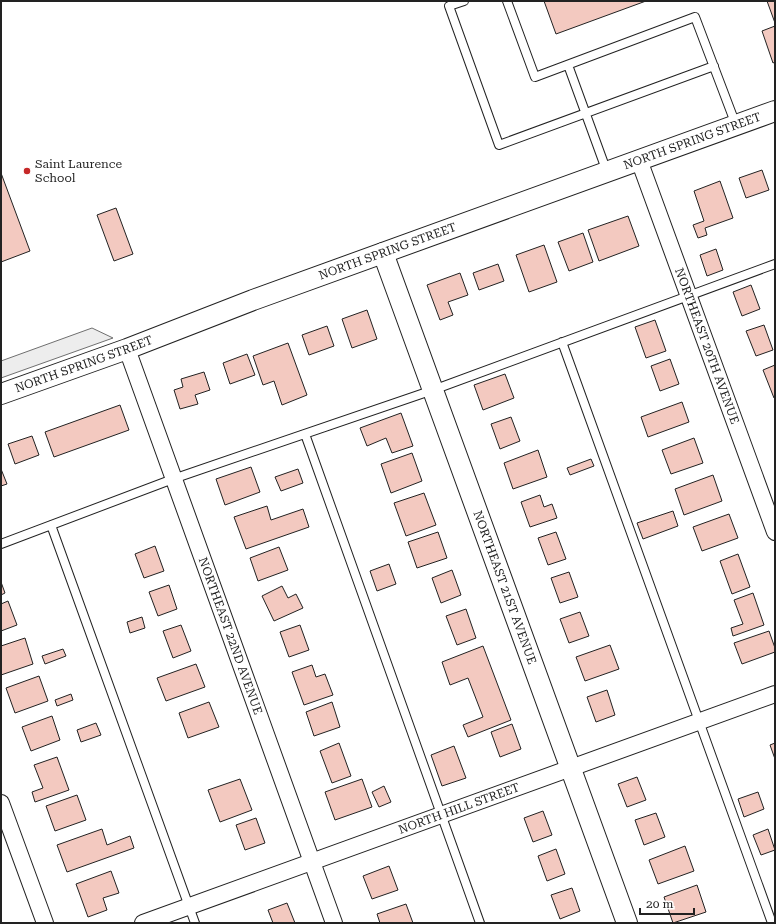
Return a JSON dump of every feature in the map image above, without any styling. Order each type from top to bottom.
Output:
[{"type":"street","name":"NORTH SPRING STREET","points":[[1,394],[127,349],[253,300],[775,111]]},
{"type":"street","name":"NORTHEAST 20TH AVENUE","points":[[639,160],[775,532]]},
{"type":"street","name":"NORTHEAST 21ST AVENUE","points":[[383,253],[627,923]]},
{"type":"street","name":"NORTHEAST 22ND AVENUE","points":[[127,349],[334,923]]},
{"type":"street","name":"NORTH HILL STREET","points":[[143,923],[775,694]]},
{"type":"street","points":[[1,803],[45,923]]},
{"type":"lane","points":[[464,1],[449,6],[500,145],[714,66]]},
{"type":"lane","points":[[507,1],[535,77],[695,17],[736,125]]},
{"type":"lane","points":[[568,64],[607,172]]},
{"type":"lane","points":[[1,544],[174,479],[433,390],[775,264]]},
{"type":"lane","points":[[562,342],[772,923]]},
{"type":"lane","points":[[305,434],[480,923]]},
{"type":"lane","points":[[51,525],[194,923]]},
{"type":"shaded area","points":[[92,328],[113,338],[1,378],[1,361]]},
{"type":"building","points":[[544,1],[646,1],[556,34]]},
{"type":"building","points":[[767,1],[775,1],[775,23]]},
{"type":"building","points":[[775,26],[775,62],[773,63],[762,31]]},
{"type":"building","points":[[762,170],[769,190],[746,198],[739,178]]},
{"type":"building","points":[[1,173],[30,251],[1,262]]},
{"type":"building","points":[[720,181],[733,218],[705,228],[707,235],[698,238],[693,225],[704,221],[694,191]]},
{"type":"building","points":[[116,208],[133,254],[114,261],[97,215]]},
{"type":"building","points":[[628,216],[639,246],[599,261],[588,230]]},
{"type":"building","points":[[583,233],[593,262],[569,271],[558,242]]},
{"type":"building","points":[[544,245],[557,282],[529,292],[516,255]]},
{"type":"building","points":[[716,249],[723,270],[707,276],[700,255]]},
{"type":"building","points":[[498,264],[504,281],[479,290],[473,273]]},
{"type":"building","points":[[460,273],[468,295],[448,302],[453,315],[440,320],[427,285]]},
{"type":"building","points":[[751,285],[760,309],[742,316],[733,292]]},
{"type":"building","points":[[367,310],[377,339],[352,348],[342,319]]},
{"type":"building","points":[[655,320],[666,351],[646,358],[635,327]]},
{"type":"building","points":[[764,325],[773,350],[756,356],[746,331]]},
{"type":"building","points":[[327,326],[334,346],[309,355],[302,335]]},
{"type":"building","points":[[288,343],[307,395],[282,405],[274,381],[263,385],[253,356]]},
{"type":"building","points":[[247,354],[255,375],[230,384],[223,363]]},
{"type":"building","points":[[670,359],[679,384],[660,391],[651,366]]},
{"type":"building","points":[[775,365],[775,398],[774,398],[763,370]]},
{"type":"building","points":[[204,372],[210,390],[195,395],[198,404],[180,409],[174,390],[183,387],[181,379]]},
{"type":"building","points":[[505,374],[514,398],[483,410],[474,385]]},
{"type":"building","points":[[682,402],[689,422],[648,437],[641,417]]},
{"type":"building","points":[[120,405],[129,430],[54,457],[45,432]]},
{"type":"building","points":[[401,413],[413,446],[392,453],[386,438],[367,446],[360,428]]},
{"type":"building","points":[[511,417],[520,441],[500,449],[491,424]]},
{"type":"building","points":[[32,436],[39,455],[15,464],[8,444]]},
{"type":"building","points":[[694,438],[703,463],[671,474],[662,450]]},
{"type":"building","points":[[538,450],[547,477],[513,489],[504,463]]},
{"type":"building","points":[[412,453],[422,481],[391,493],[381,464]]},
{"type":"building","points":[[591,459],[594,466],[570,475],[567,468]]},
{"type":"building","points":[[251,467],[260,492],[225,505],[216,479]]},
{"type":"building","points":[[1,469],[7,484],[1,486]]},
{"type":"building","points":[[298,469],[303,483],[281,491],[275,477]]},
{"type":"building","points":[[713,475],[722,501],[684,515],[675,489]]},
{"type":"building","points":[[424,493],[436,525],[406,536],[394,503]]},
{"type":"building","points":[[540,495],[544,507],[552,504],[557,518],[530,527],[521,502]]},
{"type":"building","points":[[267,506],[271,520],[303,509],[309,527],[246,549],[234,517]]},
{"type":"building","points":[[673,511],[678,526],[643,539],[637,523]]},
{"type":"building","points":[[729,514],[738,538],[702,551],[693,527]]},
{"type":"building","points":[[438,532],[447,558],[417,568],[408,542]]},
{"type":"building","points":[[556,532],[566,559],[548,565],[538,538]]},
{"type":"building","points":[[155,546],[164,571],[144,578],[135,554]]},
{"type":"building","points":[[279,547],[288,570],[258,581],[250,558]]},
{"type":"building","points":[[738,554],[750,587],[732,594],[720,561]]},
{"type":"building","points":[[389,564],[396,584],[377,591],[370,571]]},
{"type":"building","points":[[452,570],[461,595],[441,603],[432,578]]},
{"type":"building","points":[[569,572],[578,597],[560,603],[551,578]]},
{"type":"building","points":[[1,582],[5,593],[1,595]]},
{"type":"building","points":[[169,585],[177,609],[158,616],[149,592]]},
{"type":"building","points":[[282,586],[288,598],[296,594],[303,608],[274,621],[262,596]]},
{"type":"building","points":[[753,593],[764,625],[733,636],[731,628],[743,624],[734,600]]},
{"type":"building","points":[[8,601],[17,625],[1,631],[1,604]]},
{"type":"building","points":[[466,609],[476,638],[457,645],[446,616]]},
{"type":"building","points":[[580,612],[589,636],[569,643],[560,619]]},
{"type":"building","points":[[142,617],[145,628],[130,633],[127,622]]},
{"type":"building","points":[[181,625],[191,651],[173,658],[163,631]]},
{"type":"building","points":[[300,625],[309,650],[289,657],[280,632]]},
{"type":"building","points":[[769,631],[775,652],[742,664],[734,643]]},
{"type":"building","points":[[25,638],[33,664],[1,675],[1,646]]},
{"type":"building","points":[[610,645],[619,669],[585,681],[576,657]]},
{"type":"building","points":[[483,646],[511,720],[468,737],[463,725],[483,717],[468,678],[450,685],[442,662]]},
{"type":"building","points":[[63,649],[66,656],[45,664],[42,656]]},
{"type":"building","points":[[196,664],[205,687],[166,701],[157,678]]},
{"type":"building","points":[[312,665],[316,677],[325,674],[333,695],[304,705],[292,672]]},
{"type":"building","points":[[39,676],[48,701],[15,713],[6,688]]},
{"type":"building","points":[[607,690],[615,715],[596,722],[587,697]]},
{"type":"building","points":[[71,694],[73,700],[57,706],[55,700]]},
{"type":"building","points":[[209,702],[219,727],[188,738],[179,713]]},
{"type":"building","points":[[332,702],[340,727],[314,736],[306,712]]},
{"type":"building","points":[[52,716],[60,740],[31,751],[22,727]]},
{"type":"building","points":[[96,723],[101,735],[81,742],[77,730]]},
{"type":"building","points":[[512,724],[521,749],[500,757],[491,732]]},
{"type":"building","points":[[339,743],[351,776],[332,783],[320,751]]},
{"type":"building","points":[[775,743],[775,759],[770,745]]},
{"type":"building","points":[[454,746],[466,778],[442,786],[431,755]]},
{"type":"building","points":[[57,757],[69,790],[35,802],[32,792],[43,788],[34,765]]},
{"type":"building","points":[[637,777],[646,800],[627,807],[618,784]]},
{"type":"building","points":[[240,779],[252,810],[220,822],[208,790]]},
{"type":"building","points":[[362,779],[372,807],[335,820],[325,792]]},
{"type":"building","points":[[384,786],[391,802],[379,807],[372,792]]},
{"type":"building","points":[[758,792],[764,809],[744,817],[738,799]]},
{"type":"building","points":[[77,795],[86,820],[55,831],[46,806]]},
{"type":"building","points":[[543,811],[552,835],[533,842],[524,818]]},
{"type":"building","points":[[656,813],[665,837],[644,845],[635,820]]},
{"type":"building","points":[[256,818],[265,843],[245,850],[236,825]]},
{"type":"building","points":[[102,829],[107,845],[130,836],[134,848],[67,872],[57,845]]},
{"type":"building","points":[[768,829],[775,850],[761,855],[753,835]]},
{"type":"building","points":[[685,846],[694,871],[658,884],[649,860]]},
{"type":"building","points":[[556,849],[565,874],[547,881],[538,856]]},
{"type":"building","points":[[389,866],[398,890],[372,899],[363,876]]},
{"type":"building","points":[[111,871],[119,893],[103,898],[107,910],[88,917],[76,884]]},
{"type":"building","points":[[697,885],[706,912],[673,923],[664,897]]},
{"type":"building","points":[[572,888],[580,911],[560,919],[551,895]]},
{"type":"building","points":[[287,903],[295,923],[273,923],[268,910]]},
{"type":"building","points":[[406,904],[413,923],[380,923],[377,914]]},
{"type":"place","name":"Saint Laurence School","points":[[27,171]]}]
